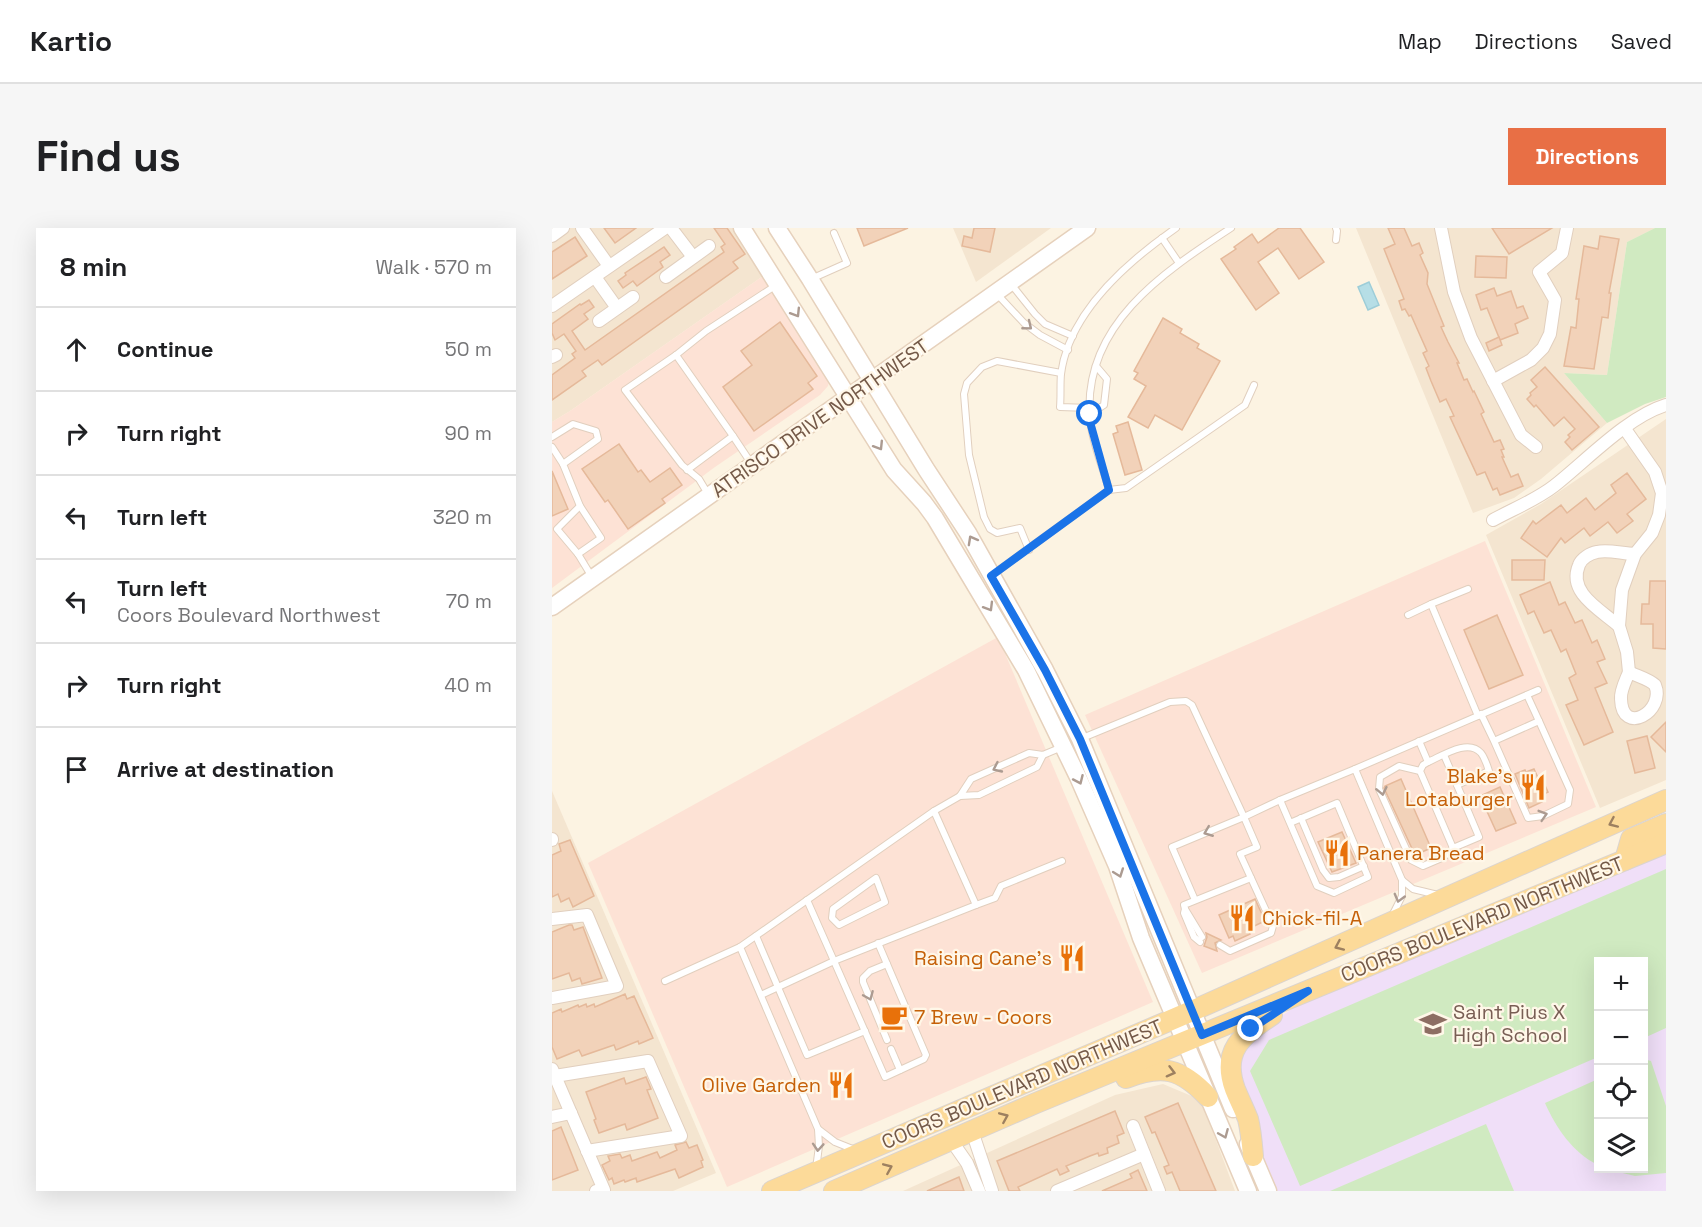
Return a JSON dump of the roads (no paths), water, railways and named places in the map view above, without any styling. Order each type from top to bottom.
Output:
[{"type":"main road","name":"COORS BOULEVARD NORTHWEST","points":[[772,1191],[1184,1014],[1666,800]]},
{"type":"main road","points":[[1625,860],[1631,839],[1666,824]]},
{"type":"main road","name":"COORS BOULEVARD NORTHWEST","points":[[834,1191],[1036,1103],[1666,843]]},
{"type":"main road","points":[[1253,1156],[1248,1121],[1234,1087],[1230,1068],[1234,1047],[1251,1029],[1308,991]]},
{"type":"main road","points":[[1036,1103],[1057,1105],[1145,1071],[1164,1069],[1176,1072],[1195,1083],[1208,1097]]},
{"type":"street","points":[[552,236],[563,228]]},
{"type":"street","points":[[582,228],[609,266]]},
{"type":"street","points":[[552,306],[665,228]]},
{"type":"street","points":[[671,228],[693,257]]},
{"type":"street","points":[[742,228],[894,470],[924,502],[946,536],[1026,670],[1064,746],[1117,866],[1141,938],[1184,1014]]},
{"type":"street","points":[[777,228],[968,533],[1045,670],[1080,739],[1194,1038],[1268,1191]]},
{"type":"street","name":"ATRISCO DRIVE NORTHWEST","points":[[552,607],[1086,228]]},
{"type":"street","points":[[1441,228],[1454,292],[1471,338],[1521,435],[1536,447]]},
{"type":"street","points":[[1493,381],[1531,360],[1543,348],[1550,334],[1555,300],[1539,272],[1562,253],[1567,228]]},
{"type":"street","points":[[666,277],[709,246]]},
{"type":"street","points":[[595,277],[617,308]]},
{"type":"street","points":[[599,321],[633,297]]},
{"type":"street","points":[[1493,520],[1552,488],[1602,444],[1654,409],[1666,405]]},
{"type":"street","points":[[1625,429],[1655,472],[1662,493],[1659,515],[1652,533],[1635,554],[1622,590],[1619,626],[1627,652],[1629,672]]},
{"type":"street","points":[[1619,626],[1583,596],[1577,586],[1576,574],[1580,562],[1599,551],[1635,554]]},
{"type":"street","points":[[1064,746],[1080,739]]},
{"type":"street","points":[[552,919],[587,915],[617,986],[552,998]]},
{"type":"street","points":[[1194,1038],[1208,1097],[1248,1191]]},
{"type":"street","points":[[587,1151],[681,1136],[648,1061],[553,1072],[587,1151],[600,1190]]},
{"type":"street","points":[[552,1117],[571,1113]]},
{"type":"street","points":[[1133,1126],[1159,1191]]},
{"type":"street","points":[[972,1131],[992,1191]]},
{"type":"street","points":[[951,1140],[967,1163],[979,1191]]},
{"type":"street","points":[[1057,1191],[1144,1154]]},
{"type":"lane","points":[[1096,366],[1107,379],[1104,405],[1090,411],[1060,407],[1061,373],[1068,350],[1073,336],[1092,304],[1114,277],[1176,228]]},
{"type":"lane","points":[[1109,490],[1090,422],[1089,393],[1099,354],[1117,323],[1141,294],[1179,263],[1231,228]]},
{"type":"lane","points":[[1336,228],[1336,240]]},
{"type":"lane","points":[[810,279],[847,263],[834,233]]},
{"type":"lane","points":[[1162,238],[1179,263]]},
{"type":"lane","points":[[709,496],[699,479],[682,465],[625,390],[676,355],[705,331],[778,284]]},
{"type":"lane","points":[[1003,287],[1045,324],[1073,336]]},
{"type":"lane","points":[[1003,287],[1024,323],[1040,335],[1068,350]]},
{"type":"lane","points":[[676,355],[752,465]]},
{"type":"lane","points":[[1029,550],[1020,528],[997,533],[990,529],[984,517],[969,454],[964,394],[973,374],[982,367],[997,361],[1061,373]]},
{"type":"lane","points":[[991,576],[1029,550],[1082,508],[1109,490],[1126,488],[1245,405],[1254,385]]},
{"type":"lane","points":[[552,437],[573,424],[596,431],[598,439],[563,464]]},
{"type":"lane","points":[[687,470],[733,436]]},
{"type":"lane","points":[[552,447],[563,464],[580,506],[601,537],[578,554]]},
{"type":"lane","points":[[580,506],[557,529],[578,554],[593,578]]},
{"type":"lane","points":[[1408,615],[1468,589]]},
{"type":"lane","points":[[1431,604],[1479,715],[1494,741],[1528,818],[1543,816],[1568,804],[1570,790],[1527,695]]},
{"type":"lane","points":[[1195,900],[1172,847],[1538,690]]},
{"type":"lane","points":[[1080,739],[1170,702],[1186,701],[1192,705],[1257,847],[1240,854],[1273,926],[1271,933],[1230,951],[1219,947]]},
{"type":"lane","points":[[1494,741],[1539,721]]},
{"type":"lane","points":[[1419,741],[1428,762]]},
{"type":"lane","points":[[960,796],[971,779],[1029,753],[1043,755],[1064,746]]},
{"type":"lane","points":[[1453,848],[1420,771],[1423,765],[1444,755],[1463,747],[1474,748],[1482,755],[1489,771],[1457,785]]},
{"type":"lane","points":[[665,981],[740,947],[933,811],[960,796],[979,795],[1037,767],[1043,755]]},
{"type":"lane","points":[[1420,771],[1399,766],[1380,777],[1379,789],[1411,860],[1423,866],[1444,857],[1453,848],[1479,837],[1444,755]]},
{"type":"lane","points":[[1355,769],[1402,880],[1402,896],[1387,924]]},
{"type":"lane","points":[[1280,800],[1317,886],[1334,893],[1368,877],[1337,803],[1290,823]]},
{"type":"lane","points":[[933,811],[976,905]]},
{"type":"lane","points":[[1301,819],[1323,870],[1329,878],[1339,877],[1364,866]]},
{"type":"lane","points":[[760,995],[834,961],[995,898],[1001,886],[1062,861]]},
{"type":"lane","points":[[876,878],[885,902],[839,925],[832,918],[832,909],[876,878]]},
{"type":"lane","points":[[1201,940],[1185,907],[1195,900],[1251,878]]},
{"type":"lane","points":[[1402,880],[1413,889],[1450,896]]},
{"type":"lane","points":[[807,900],[885,1077],[924,1059],[926,1055],[878,943]]},
{"type":"lane","points":[[818,926],[832,918]]},
{"type":"lane","points":[[756,936],[807,1055],[864,1031]]},
{"type":"lane","points":[[740,947],[818,1129],[819,1146],[815,1172]]},
{"type":"lane","points":[[887,964],[870,971],[863,978],[887,1040]]},
{"type":"lane","points":[[891,1049],[900,1070]]},
{"type":"lane","points":[[818,1129],[835,1142],[861,1153]]},
{"type":"water","points":[[1369,282],[1379,305],[1368,310],[1358,287]]},
{"type":"place","name":"Blake's Lotaburger","points":[[1533,787]]},
{"type":"place","name":"Panera Bread","points":[[1337,853]]},
{"type":"place","name":"Chick-fil-A","points":[[1242,918]]},
{"type":"place","name":"Raising Cane's","points":[[1072,958]]},
{"type":"place","name":"7 Brew - Coors","points":[[894,1017]]},
{"type":"place","name":"Saint Pius X High School","points":[[1433,1024]]},
{"type":"place","name":"Olive Garden","points":[[841,1085]]}]
